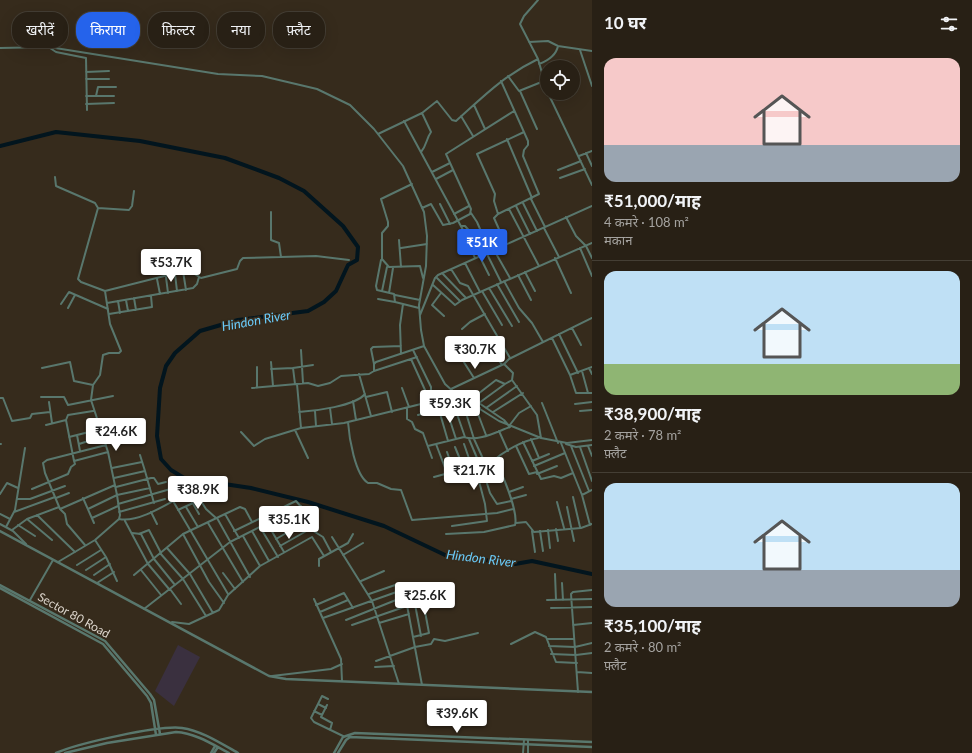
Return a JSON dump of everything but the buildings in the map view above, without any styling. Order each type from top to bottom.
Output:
[{"type":"street","points":[[538,0],[520,22],[528,42],[538,59],[540,67]]},
{"type":"street","points":[[528,42],[548,41],[558,46],[592,51]]},
{"type":"street","points":[[539,64],[551,57],[557,51],[558,46]]},
{"type":"street","points":[[0,48],[12,48]]},
{"type":"street","points":[[50,48],[56,52],[85,57],[86,110]]},
{"type":"street","points":[[55,48],[218,74],[255,74],[317,88],[350,105],[378,134],[403,166],[422,208],[427,225],[427,244],[419,316],[424,346],[445,384],[463,399],[510,426],[540,438],[558,443],[581,443],[592,440]]},
{"type":"street","points":[[580,50],[592,86]]},
{"type":"street","points":[[378,134],[422,113],[437,101],[454,121],[462,116],[501,81],[538,59]]},
{"type":"street","points":[[86,72],[109,71]]},
{"type":"street","points":[[508,76],[517,91],[520,91],[537,129]]},
{"type":"street","points":[[86,79],[110,79]]},
{"type":"street","points":[[501,81],[528,143],[524,150],[523,156],[539,193],[532,199],[498,214],[494,220],[506,245]]},
{"type":"street","points":[[520,91],[540,83]]},
{"type":"street","points":[[96,96],[98,88],[116,86]]},
{"type":"street","points":[[86,96],[114,96]]},
{"type":"street","points":[[551,100],[592,185]]},
{"type":"street","points":[[86,104],[114,103]]},
{"type":"street","points":[[474,105],[485,129]]},
{"type":"street","points":[[501,282],[447,153],[514,111]]},
{"type":"street","points":[[421,152],[426,145],[426,138],[431,132],[422,113]]},
{"type":"street","points":[[462,116],[473,136]]},
{"type":"street","points":[[404,121],[458,220],[476,258]]},
{"type":"street","points":[[498,214],[494,201],[494,194],[478,154],[524,132]]},
{"type":"street","points":[[507,139],[558,257]]},
{"type":"street","points":[[579,156],[592,151]]},
{"type":"street","points":[[586,153],[592,166]]},
{"type":"street","points":[[558,170],[581,161]]},
{"type":"street","points":[[432,172],[450,163]]},
{"type":"street","points":[[560,178],[585,169]]},
{"type":"street","points":[[436,179],[453,170]]},
{"type":"street","points":[[55,177],[56,186],[95,203],[98,208],[78,279],[81,282],[105,291],[166,277],[183,271],[190,270],[199,277],[238,269],[240,261],[243,258],[316,256],[349,260]]},
{"type":"street","points":[[412,184],[381,199],[388,226],[382,233],[382,259],[376,286],[377,290],[420,300]]},
{"type":"street","points":[[98,208],[129,210],[132,206],[134,191]]},
{"type":"street","points":[[523,203],[537,231]]},
{"type":"street","points":[[422,208],[431,204],[442,224],[450,224],[471,213]]},
{"type":"street","points":[[440,204],[450,224]]},
{"type":"street","points":[[454,214],[469,206]]},
{"type":"street","points":[[516,206],[530,234]]},
{"type":"street","points":[[419,316],[436,276],[592,206]]},
{"type":"street","points":[[509,209],[539,266]]},
{"type":"street","points":[[271,212],[271,240],[279,243],[281,257]]},
{"type":"street","points":[[566,217],[576,236],[586,246],[592,258]]},
{"type":"street","points":[[461,226],[465,226],[471,232],[490,275]]},
{"type":"street","points":[[399,240],[401,248],[401,267]]},
{"type":"street","points":[[433,285],[454,305],[496,284],[592,243]]},
{"type":"street","points":[[401,248],[427,244]]},
{"type":"street","points":[[580,248],[592,276]]},
{"type":"street","points":[[494,250],[510,278]]},
{"type":"street","points":[[555,258],[572,294]]},
{"type":"street","points":[[382,259],[387,267],[382,291]]},
{"type":"street","points":[[465,263],[502,325]]},
{"type":"street","points":[[387,267],[420,266],[423,279]]},
{"type":"street","points":[[389,293],[393,268]]},
{"type":"street","points":[[451,269],[460,283],[468,286],[511,359]]},
{"type":"street","points":[[183,271],[186,290]]},
{"type":"street","points":[[525,272],[535,291]]},
{"type":"street","points":[[442,273],[466,298]]},
{"type":"street","points":[[174,274],[177,291]]},
{"type":"street","points":[[518,275],[531,300]]},
{"type":"street","points":[[436,276],[460,301]]},
{"type":"street","points":[[166,277],[168,293]]},
{"type":"street","points":[[107,303],[194,288],[199,277]]},
{"type":"street","points":[[157,279],[160,294]]},
{"type":"street","points":[[504,281],[522,312],[532,323],[543,342]]},
{"type":"street","points":[[496,284],[519,322]]},
{"type":"street","points":[[489,288],[512,326]]},
{"type":"street","points":[[58,562],[95,540],[119,519],[117,495],[112,468],[104,436],[93,411],[91,400],[93,385],[99,377],[103,354],[120,352],[111,328],[105,291]]},
{"type":"street","points":[[62,304],[68,292],[108,309]]},
{"type":"street","points":[[441,293],[432,305],[444,316]]},
{"type":"street","points":[[68,308],[75,295]]},
{"type":"street","points":[[395,295],[395,302]]},
{"type":"street","points":[[109,314],[152,307],[151,296]]},
{"type":"street","points":[[134,298],[136,310]]},
{"type":"street","points":[[378,299],[419,308]]},
{"type":"street","points":[[126,300],[128,312]]},
{"type":"street","points":[[118,301],[120,313]]},
{"type":"street","points":[[401,354],[400,325],[402,304]]},
{"type":"street","points":[[462,329],[468,323],[485,314]]},
{"type":"street","points":[[241,432],[254,446],[265,439],[301,428],[348,422],[408,408],[430,401],[552,337],[592,318]]},
{"type":"street","points":[[572,328],[581,345]]},
{"type":"street","points":[[559,334],[578,373]]},
{"type":"street","points":[[552,337],[570,375],[576,393],[592,393]]},
{"type":"street","points":[[463,359],[486,344],[490,347],[503,364],[513,373],[512,380],[532,406],[539,420],[540,438]]},
{"type":"street","points":[[447,346],[453,345],[474,378]]},
{"type":"street","points":[[374,371],[372,347],[401,346]]},
{"type":"street","points":[[374,364],[424,346]]},
{"type":"street","points":[[301,350],[303,383]]},
{"type":"street","points":[[414,350],[432,387],[431,390],[426,392]]},
{"type":"street","points":[[252,388],[303,383],[310,383],[318,386],[330,383],[341,376],[369,374],[417,357]]},
{"type":"street","points":[[411,359],[430,401]]},
{"type":"street","points":[[42,368],[70,362],[74,381],[93,385]]},
{"type":"street","points":[[271,362],[273,386]]},
{"type":"street","points":[[271,369],[313,366]]},
{"type":"street","points":[[257,367],[257,388]]},
{"type":"street","points":[[570,375],[591,367],[592,374]]},
{"type":"street","points":[[293,368],[301,428]]},
{"type":"street","points":[[582,371],[588,393]]},
{"type":"street","points":[[359,374],[371,416]]},
{"type":"street","points":[[470,402],[496,380],[504,384]]},
{"type":"street","points":[[479,403],[504,384],[512,380]]},
{"type":"street","points":[[486,408],[517,386]]},
{"type":"street","points":[[402,388],[408,408],[408,419],[412,422],[415,429],[422,433],[432,458]]},
{"type":"street","points":[[299,412],[330,408],[353,401],[366,395],[387,392],[392,412]]},
{"type":"street","points":[[493,412],[523,393]]},
{"type":"street","points":[[41,397],[64,397],[68,405],[113,396]]},
{"type":"street","points":[[0,398],[3,398],[6,402],[12,421],[30,418],[32,414],[50,412]]},
{"type":"street","points":[[418,415],[446,408],[463,399]]},
{"type":"street","points":[[463,399],[474,438],[485,463]]},
{"type":"street","points":[[473,399],[504,420],[510,426]]},
{"type":"street","points":[[353,401],[356,420]]},
{"type":"street","points":[[49,402],[52,423]]},
{"type":"street","points":[[575,404],[592,402]]},
{"type":"street","points":[[458,403],[459,408],[457,414],[465,437]]},
{"type":"street","points":[[542,403],[558,443]]},
{"type":"street","points":[[469,439],[499,431],[510,426],[519,413],[532,406]]},
{"type":"street","points":[[330,408],[332,424]]},
{"type":"street","points":[[446,408],[456,439]]},
{"type":"street","points":[[480,408],[478,414],[486,435]]},
{"type":"street","points":[[439,410],[448,441]]},
{"type":"street","points":[[580,411],[592,410]]},
{"type":"street","points":[[32,489],[68,474],[71,467],[75,464],[66,420],[68,415],[93,411]]},
{"type":"street","points":[[314,411],[316,426]]},
{"type":"street","points":[[46,425],[66,420]]},
{"type":"street","points":[[348,422],[352,455],[364,480],[368,483],[377,483],[390,489],[402,490],[412,520],[486,514],[513,509]]},
{"type":"street","points":[[69,437],[101,429]]},
{"type":"street","points":[[295,430],[308,458]]},
{"type":"street","points":[[499,431],[508,452]]},
{"type":"street","points":[[77,435],[80,452]]},
{"type":"street","points":[[79,444],[104,436]]},
{"type":"street","points":[[428,446],[465,437],[469,439],[481,464],[490,493],[498,504],[526,495]]},
{"type":"street","points":[[434,477],[485,463],[508,452],[524,442],[531,439],[540,438]]},
{"type":"street","points":[[531,439],[539,458]]},
{"type":"street","points":[[524,442],[537,473],[542,479],[554,476],[561,478],[573,473]]},
{"type":"street","points":[[532,531],[591,525],[582,495],[561,443]]},
{"type":"street","points":[[565,443],[571,446],[580,447],[592,445]]},
{"type":"street","points":[[85,545],[67,524],[65,514],[55,498],[43,467],[44,461],[106,444]]},
{"type":"street","points":[[436,444],[447,473]]},
{"type":"street","points":[[452,526],[486,522],[486,514],[473,467],[464,444]]},
{"type":"street","points":[[516,446],[529,474],[537,473],[557,466]]},
{"type":"street","points":[[571,446],[590,490],[582,495]]},
{"type":"street","points":[[588,446],[592,456]]},
{"type":"street","points":[[455,447],[464,469]]},
{"type":"street","points":[[580,447],[592,481]]},
{"type":"street","points":[[6,527],[14,512],[26,448]]},
{"type":"street","points":[[74,461],[108,452]]},
{"type":"street","points":[[447,452],[454,472]]},
{"type":"street","points":[[534,466],[565,453]]},
{"type":"street","points":[[532,460],[549,454]]},
{"type":"street","points":[[140,455],[154,503]]},
{"type":"street","points":[[495,458],[509,492],[516,523]]},
{"type":"street","points":[[112,468],[142,462]]},
{"type":"street","points":[[114,478],[145,471]]},
{"type":"street","points":[[12,530],[27,519],[60,508],[115,486],[154,478],[158,484],[166,482]]},
{"type":"street","points":[[0,494],[7,483],[18,488]]},
{"type":"street","points":[[16,499],[30,499],[65,486]]},
{"type":"street","points":[[509,492],[523,487]]},
{"type":"street","points":[[88,509],[117,495],[150,488]]},
{"type":"street","points":[[92,518],[118,505],[174,488]]},
{"type":"street","points":[[119,519],[125,521],[151,512],[194,490],[202,489],[207,497]]},
{"type":"street","points":[[194,490],[206,509],[216,518],[250,577]]},
{"type":"street","points":[[14,512],[69,493]]},
{"type":"street","points":[[187,493],[199,514]]},
{"type":"street","points":[[573,497],[580,527]]},
{"type":"street","points":[[83,498],[94,523]]},
{"type":"street","points":[[119,512],[165,499]]},
{"type":"street","points":[[173,501],[228,595]]},
{"type":"street","points":[[234,531],[295,501],[309,516],[308,519],[276,539]]},
{"type":"street","points":[[557,502],[564,528]]},
{"type":"street","points":[[178,510],[193,503]]},
{"type":"street","points":[[144,609],[230,542],[301,506]]},
{"type":"street","points":[[186,507],[198,527]]},
{"type":"street","points":[[134,575],[183,534],[240,507],[245,509],[252,522]]},
{"type":"street","points":[[567,507],[574,542]]},
{"type":"street","points":[[151,512],[157,524]]},
{"type":"street","points":[[272,531],[297,518],[305,512]]},
{"type":"street","points":[[0,514],[10,519]]},
{"type":"street","points":[[225,514],[239,538]]},
{"type":"street","points":[[37,515],[75,552]]},
{"type":"street","points":[[27,519],[52,540]]},
{"type":"street","points":[[125,521],[148,564],[181,604]]},
{"type":"street","points":[[446,534],[492,531],[514,526],[516,523],[526,522],[532,531],[535,552]]},
{"type":"street","points":[[208,523],[243,582]]},
{"type":"street","points":[[267,523],[284,552]]},
{"type":"street","points":[[0,524],[12,530],[26,545]]},
{"type":"street","points":[[18,525],[35,536]]},
{"type":"street","points":[[260,527],[278,557]]},
{"type":"street","points":[[294,529],[296,529],[300,535]]},
{"type":"street","points":[[280,546],[310,529],[323,537],[331,552]]},
{"type":"street","points":[[556,529],[558,541]]},
{"type":"street","points":[[132,533],[139,534],[149,530],[161,553],[183,579],[206,616]]},
{"type":"street","points":[[548,530],[550,548]]},
{"type":"street","points":[[0,531],[269,676],[276,678],[592,692]]},
{"type":"street","points":[[252,531],[269,561]]},
{"type":"street","points":[[540,531],[543,551]]},
{"type":"street","points":[[139,534],[154,559],[176,585]]},
{"type":"street","points":[[183,534],[224,603]]},
{"type":"street","points":[[319,566],[318,560],[349,541],[353,534]]},
{"type":"street","points":[[242,536],[260,566]]},
{"type":"street","points":[[168,622],[189,624],[213,613],[222,607],[228,595],[250,577],[260,566],[312,537],[324,556]]},
{"type":"street","points":[[332,537],[369,594],[399,684]]},
{"type":"street","points":[[95,540],[110,564],[118,581]]},
{"type":"street","points":[[343,555],[363,543]]},
{"type":"street","points":[[167,548],[190,574],[213,613]]},
{"type":"street","points":[[77,565],[101,550]]},
{"type":"street","points":[[86,570],[106,557]]},
{"type":"street","points":[[29,602],[53,560]]},
{"type":"street","points":[[94,575],[110,564]]},
{"type":"street","points":[[141,570],[161,595]]},
{"type":"street","points":[[361,581],[384,571]]},
{"type":"street","points":[[97,583],[114,572]]},
{"type":"street","points":[[224,573],[235,589]]},
{"type":"street","points":[[555,574],[556,600]]},
{"type":"street","points":[[369,594],[401,583],[403,584],[422,685]]},
{"type":"street","points":[[562,583],[563,600]]},
{"type":"street","name":"Sector 80 Road","points":[[0,586],[104,644],[138,682],[151,703],[157,730],[156,735]]},
{"type":"street","points":[[323,618],[405,589]]},
{"type":"street","points":[[578,692],[577,663],[571,600],[572,593],[592,590]]},
{"type":"street","points":[[316,605],[344,593],[352,608]]},
{"type":"street","points":[[346,620],[406,596]]},
{"type":"street","points":[[314,599],[338,650],[342,664],[342,681]]},
{"type":"street","points":[[414,599],[421,636]]},
{"type":"street","points":[[546,600],[592,599]]},
{"type":"street","points":[[320,612],[349,600]]},
{"type":"street","points":[[352,625],[407,606]]},
{"type":"street","points":[[413,637],[429,633],[424,606]]},
{"type":"street","points":[[551,608],[592,607]]},
{"type":"street","points":[[379,623],[409,614]]},
{"type":"street","points":[[573,625],[592,623]]},
{"type":"street","points":[[511,644],[535,632],[544,635],[547,639],[556,662],[577,663]]},
{"type":"street","points":[[376,661],[415,647],[431,644],[434,639],[447,640],[478,633]]},
{"type":"street","points":[[547,639],[574,639]]},
{"type":"street","points":[[549,646],[575,647],[592,643]]},
{"type":"street","points":[[552,654],[576,655],[592,653]]},
{"type":"street","points":[[269,676],[331,669],[342,664]]},
{"type":"street","points":[[375,667],[394,666]]},
{"type":"street","points":[[577,672],[592,673]]},
{"type":"street","points":[[328,699],[322,696],[311,718],[317,723],[348,738],[592,747]]},
{"type":"street","points":[[318,704],[326,708]]},
{"type":"street","points":[[317,723],[327,705]]},
{"type":"street","points":[[314,711],[331,721],[332,724],[330,730]]},
{"type":"street","points":[[56,753],[74,746],[172,727],[188,729],[218,742],[238,753]]},
{"type":"street","name":"Sector 80 Road","points":[[157,730],[160,734]]},
{"type":"street","points":[[65,753],[107,743],[160,734],[186,733],[228,753]]},
{"type":"street","points":[[334,753],[344,736],[355,733],[592,742]]},
{"type":"street","points":[[338,753],[348,738]]},
{"type":"street","points":[[523,753],[524,740]]},
{"type":"street","points":[[528,740],[528,753]]},
{"type":"street","points":[[211,753],[218,742]]},
{"type":"street","points":[[214,753],[216,746]]},
{"type":"shaded area","points":[[178,645],[200,657],[174,706],[155,691]]},
{"type":"waterway","name":"Hindon River","points":[[0,146],[56,132],[140,141],[225,158],[279,178],[304,191],[343,226],[358,247],[357,260],[348,265],[336,291],[324,302],[308,311],[238,320],[200,331],[175,353],[166,366],[160,388],[157,436],[161,459],[171,470],[184,478],[251,488],[308,502],[384,526],[445,555],[515,564],[532,561],[592,574]]}]
